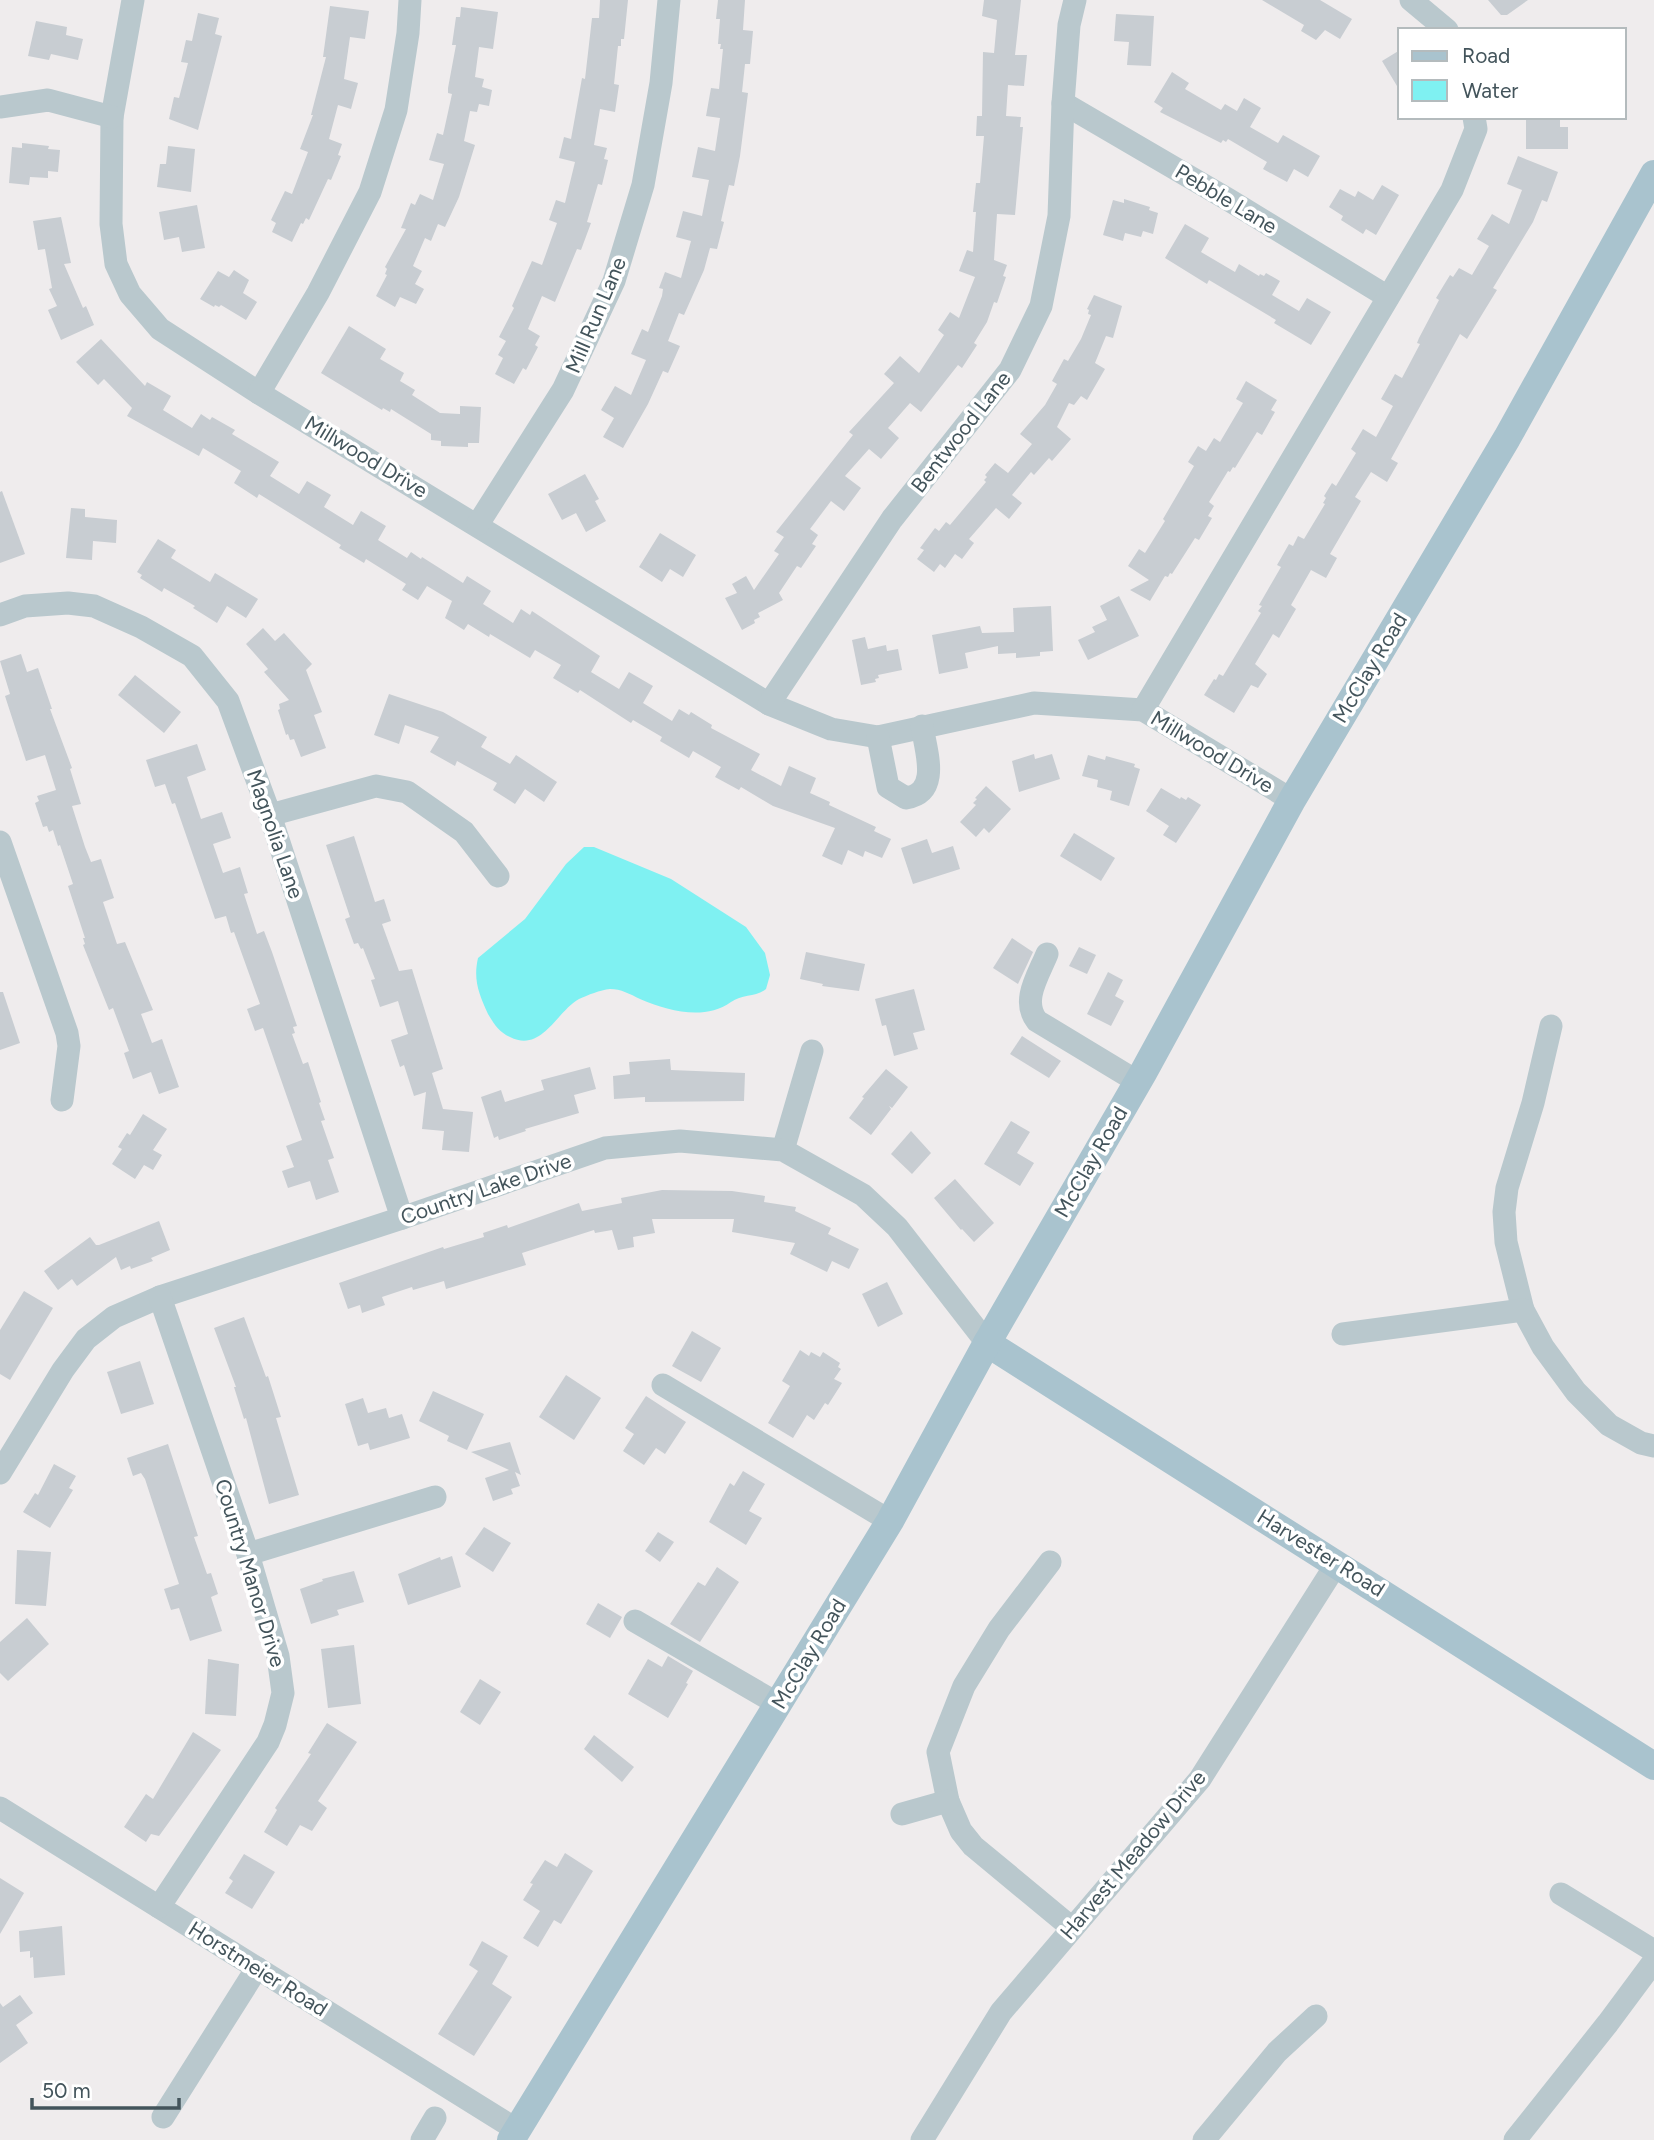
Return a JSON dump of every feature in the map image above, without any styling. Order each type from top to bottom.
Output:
[{"type":"main road","name":"McClay Road","points":[[514,2135],[890,1521],[987,1343],[1138,1082],[1292,800],[1507,438],[1654,174]]},
{"type":"main road","name":"Harvester Road","points":[[987,1343],[1654,1766]]},
{"type":"street","name":"Millwood Drive","points":[[133,0],[112,117],[111,224],[116,264],[130,294],[160,329],[259,393],[478,524],[769,704],[831,729],[878,737],[1034,703],[1143,710],[1292,800]]},
{"type":"street","points":[[259,393],[318,293],[370,192],[396,110],[408,33],[410,0]]},
{"type":"street","name":"Mill Run Lane","points":[[478,524],[563,390],[614,281],[643,185],[661,83],[669,0]]},
{"type":"street","name":"Bentwood Lane","points":[[769,704],[892,519],[1010,370],[1041,306],[1059,216],[1063,103],[1069,25],[1074,0]]},
{"type":"street","points":[[1411,0],[1445,28]]},
{"type":"street","points":[[0,107],[48,100],[112,117]]},
{"type":"street","name":"Pebble Lane","points":[[1063,103],[1229,200],[1388,298]]},
{"type":"street","points":[[1143,710],[1452,190],[1476,129],[1475,119]]},
{"type":"street","name":"Magnolia Lane","points":[[0,615],[25,606],[68,603],[93,607],[141,627],[192,656],[228,701],[270,815],[402,1219]]},
{"type":"street","points":[[878,737],[888,787],[906,798],[916,796],[928,784],[922,726]]},
{"type":"street","points":[[270,815],[376,786],[407,792],[464,832],[498,876]]},
{"type":"street","points":[[0,842],[67,1033],[69,1046],[62,1100]]},
{"type":"street","points":[[1047,954],[1028,1002],[1030,1013],[1037,1021],[1138,1082]]},
{"type":"street","points":[[1551,1026],[1533,1103],[1507,1188],[1504,1212],[1506,1242],[1523,1310],[1543,1347],[1576,1392],[1609,1425],[1641,1443],[1654,1446]]},
{"type":"street","points":[[783,1150],[812,1051]]},
{"type":"street","name":"Country Lake Drive","points":[[0,1473],[63,1370],[86,1339],[114,1317],[160,1297],[402,1219],[605,1148],[680,1141],[783,1150],[863,1195],[897,1227],[987,1343]]},
{"type":"street","name":"Country Manor Drive","points":[[159,1907],[268,1742],[283,1693],[278,1656],[248,1555],[160,1297]]},
{"type":"street","points":[[1343,1334],[1523,1310]]},
{"type":"street","points":[[663,1385],[890,1521]]},
{"type":"street","points":[[248,1555],[435,1497]]},
{"type":"street","points":[[1050,1562],[999,1629],[964,1686],[938,1752],[948,1801],[961,1831],[973,1846],[1072,1928]]},
{"type":"street","name":"Harvest Meadow Drive","points":[[922,2140],[1001,2012],[1199,1779],[1337,1563]]},
{"type":"street","points":[[635,1621],[778,1704]]},
{"type":"street","points":[[902,1814],[948,1801]]},
{"type":"street","name":"Horstmeier Road","points":[[0,1808],[257,1968],[514,2135]]},
{"type":"street","points":[[1560,1894],[1654,1951]]},
{"type":"street","points":[[1515,2140],[1654,1961]]},
{"type":"street","points":[[163,2117],[257,1968]]},
{"type":"street","points":[[1204,2140],[1277,2052],[1316,2016]]},
{"type":"street","points":[[422,2140],[435,2119]]},
{"type":"water","points":[[584,847],[594,847],[671,879],[746,927],[765,953],[770,975],[766,989],[735,999],[721,1008],[698,1013],[674,1010],[614,989],[606,990],[579,999],[548,1029],[531,1040],[521,1040],[503,1033],[488,1014],[480,993],[476,973],[478,958],[525,919],[566,864]]},
{"type":"building","points":[[600,0],[628,0],[624,39],[621,39],[621,46],[618,46],[614,84],[619,85],[615,112],[600,109],[594,145],[607,148],[604,159],[608,160],[602,185],[598,184],[587,222],[591,223],[581,250],[577,249],[555,302],[542,296],[528,329],[540,336],[535,345],[538,347],[526,370],[523,368],[514,384],[495,374],[503,358],[498,355],[506,341],[499,337],[514,308],[512,306],[532,261],[542,265],[557,223],[549,220],[556,200],[565,203],[575,162],[559,158],[564,137],[571,139],[582,78],[585,79],[592,18],[599,18]]},
{"type":"building","points":[[718,0],[745,0],[743,30],[753,31],[750,64],[745,64],[742,92],[748,93],[734,186],[729,185],[717,249],[710,248],[704,270],[684,315],[679,313],[668,341],[680,346],[668,373],[663,371],[623,448],[603,437],[614,418],[601,410],[615,386],[631,395],[646,360],[631,354],[642,329],[648,332],[662,296],[663,289],[659,288],[665,272],[681,278],[691,241],[676,237],[683,211],[702,216],[709,180],[692,177],[698,147],[715,151],[720,118],[706,116],[711,88],[719,89],[723,49],[720,49],[721,44],[718,44]]},
{"type":"building","points":[[984,0],[1021,0],[1015,55],[1027,55],[1024,86],[1008,85],[1006,116],[1021,117],[1020,127],[1023,127],[1015,215],[997,214],[994,260],[1007,265],[997,303],[994,302],[987,322],[974,343],[977,345],[962,368],[958,365],[921,412],[910,403],[888,428],[899,438],[881,459],[869,449],[845,476],[861,488],[844,511],[831,501],[810,529],[818,535],[812,544],[816,546],[801,568],[797,566],[779,593],[783,600],[758,613],[760,617],[754,620],[755,623],[742,630],[725,598],[737,593],[732,584],[746,576],[754,590],[779,554],[774,551],[784,537],[776,532],[853,435],[849,432],[894,383],[884,374],[900,356],[919,373],[944,335],[938,330],[950,312],[959,318],[975,277],[959,271],[967,250],[973,252],[976,212],[973,212],[976,183],[980,183],[984,136],[976,136],[977,116],[982,116],[983,52],[994,53],[997,20],[982,16]]},
{"type":"building","points":[[1262,0],[1320,0],[1352,19],[1340,39],[1325,30],[1316,40],[1301,31],[1304,25]]},
{"type":"building","points":[[1488,0],[1528,0],[1507,15],[1501,15]]},
{"type":"building","points":[[330,6],[369,11],[365,39],[350,37],[344,79],[358,83],[351,109],[338,105],[329,139],[342,144],[338,155],[341,156],[309,220],[306,218],[303,224],[301,223],[292,242],[272,232],[276,223],[271,220],[285,191],[292,194],[308,152],[300,149],[313,115],[326,57],[323,57]]},
{"type":"building","points":[[461,7],[498,12],[493,49],[479,47],[475,77],[484,79],[482,87],[492,90],[489,106],[479,104],[477,112],[470,111],[464,141],[475,145],[459,197],[445,227],[438,224],[431,241],[425,238],[413,266],[422,271],[415,284],[424,289],[416,304],[400,297],[395,307],[376,296],[387,275],[385,267],[406,229],[401,228],[411,203],[415,205],[420,194],[433,200],[444,164],[429,160],[437,133],[443,135],[452,94],[448,93],[448,88],[456,45],[452,45],[456,17],[460,17]]},
{"type":"building","points":[[198,13],[219,18],[215,34],[222,36],[198,130],[169,119],[174,97],[179,98],[188,63],[181,62],[186,40],[192,41]]},
{"type":"building","points":[[1116,14],[1154,16],[1151,66],[1127,65],[1129,42],[1114,41]]},
{"type":"building","points":[[36,21],[67,27],[66,35],[83,39],[78,60],[51,54],[49,60],[28,56]]},
{"type":"building","points":[[1398,51],[1398,88],[1382,61]]},
{"type":"building","points":[[1172,72],[1189,83],[1185,89],[1221,110],[1225,104],[1237,111],[1244,98],[1261,108],[1250,127],[1278,143],[1283,135],[1320,156],[1308,177],[1294,169],[1287,182],[1263,169],[1267,162],[1228,139],[1221,143],[1160,112],[1163,108],[1154,102]]},
{"type":"building","points":[[1526,119],[1560,119],[1560,127],[1568,127],[1568,149],[1526,149]]},
{"type":"building","points":[[22,143],[60,150],[58,172],[48,171],[48,178],[30,177],[29,185],[9,183],[12,147],[22,148]]},
{"type":"building","points":[[168,146],[195,149],[191,192],[157,187],[160,164],[166,164]]},
{"type":"building","points":[[1518,156],[1558,172],[1547,202],[1542,200],[1533,222],[1493,288],[1497,290],[1467,339],[1460,334],[1391,459],[1398,463],[1387,482],[1371,472],[1355,497],[1361,501],[1330,554],[1337,558],[1326,578],[1311,570],[1291,605],[1296,609],[1279,638],[1273,634],[1255,664],[1267,674],[1258,688],[1251,685],[1234,713],[1204,695],[1219,674],[1223,676],[1261,613],[1258,611],[1262,606],[1259,605],[1281,567],[1277,565],[1289,544],[1293,546],[1298,536],[1304,539],[1325,504],[1324,496],[1332,483],[1336,486],[1356,453],[1351,449],[1363,429],[1376,437],[1393,406],[1381,399],[1395,374],[1402,378],[1439,300],[1436,298],[1450,275],[1453,277],[1459,268],[1472,275],[1489,246],[1477,239],[1492,214],[1509,224],[1522,190],[1507,184]]},
{"type":"building","points":[[1382,185],[1399,195],[1376,235],[1366,229],[1363,234],[1341,220],[1343,216],[1329,207],[1340,189],[1355,197],[1358,191],[1373,200]]},
{"type":"building","points":[[1124,199],[1150,207],[1149,210],[1158,213],[1153,234],[1143,231],[1141,237],[1125,233],[1123,241],[1103,235],[1113,200],[1124,203]]},
{"type":"building","points":[[197,205],[205,248],[182,252],[179,237],[164,240],[159,212]]},
{"type":"building","points":[[61,217],[71,263],[64,264],[83,308],[86,306],[94,325],[61,340],[48,310],[57,306],[49,289],[52,288],[45,249],[38,250],[33,221]]},
{"type":"building","points":[[1185,224],[1209,238],[1201,252],[1235,272],[1239,264],[1259,276],[1266,273],[1280,281],[1272,295],[1299,311],[1307,298],[1331,312],[1311,345],[1274,323],[1276,320],[1209,280],[1207,284],[1165,258]]},
{"type":"building","points":[[234,270],[249,280],[243,293],[257,302],[246,320],[221,305],[214,307],[200,299],[218,271],[229,277]]},
{"type":"building","points":[[1094,295],[1122,306],[1113,338],[1106,336],[1095,363],[1105,369],[1087,400],[1081,396],[1074,405],[1069,403],[1057,427],[1071,439],[1052,461],[1049,458],[1034,475],[1031,472],[1012,495],[1022,503],[1009,519],[996,508],[969,539],[974,543],[962,559],[955,554],[945,568],[940,564],[934,572],[917,559],[924,550],[920,548],[935,528],[939,531],[946,522],[950,525],[986,482],[985,475],[995,463],[1008,473],[1032,444],[1020,434],[1045,405],[1057,384],[1052,381],[1064,359],[1068,361],[1081,339],[1091,315],[1087,309]]},
{"type":"building","points":[[349,326],[386,349],[380,359],[404,373],[400,381],[415,390],[412,395],[440,413],[460,414],[460,406],[481,407],[479,443],[468,443],[468,447],[441,446],[441,441],[431,440],[431,434],[391,409],[390,412],[383,408],[382,410],[321,373]]},
{"type":"building","points":[[101,339],[145,386],[147,382],[171,396],[163,410],[192,428],[201,414],[235,430],[232,434],[279,462],[270,476],[299,494],[307,481],[331,495],[324,507],[353,525],[361,511],[386,526],[378,540],[407,558],[411,552],[421,559],[422,557],[463,583],[467,576],[491,591],[483,604],[513,623],[521,609],[530,615],[532,611],[600,656],[591,672],[619,689],[629,672],[653,686],[643,703],[672,721],[679,709],[689,715],[691,712],[712,725],[711,728],[760,754],[751,770],[781,786],[789,766],[816,778],[810,793],[876,827],[874,831],[891,839],[882,858],[865,851],[863,857],[848,850],[842,865],[822,856],[835,828],[773,806],[741,787],[739,790],[715,777],[721,767],[693,751],[689,758],[660,741],[662,737],[633,720],[631,723],[580,690],[578,693],[553,678],[561,665],[535,650],[530,658],[468,624],[464,630],[445,618],[452,601],[427,586],[418,600],[402,590],[406,584],[366,559],[364,563],[339,548],[341,545],[259,494],[257,498],[234,483],[241,471],[203,448],[199,456],[127,416],[132,408],[104,379],[98,385],[76,362]]},
{"type":"building","points":[[1246,381],[1277,400],[1271,410],[1275,412],[1262,435],[1257,432],[1235,468],[1228,471],[1209,502],[1214,506],[1208,516],[1212,518],[1199,540],[1195,538],[1172,574],[1165,576],[1150,601],[1130,590],[1149,580],[1128,566],[1139,549],[1145,553],[1165,521],[1163,519],[1194,466],[1188,462],[1198,446],[1206,451],[1214,438],[1220,442],[1243,403],[1236,399]]},
{"type":"building","points":[[585,474],[599,499],[595,501],[606,521],[586,532],[576,513],[562,520],[548,494]]},
{"type":"building","points":[[2,491],[25,554],[0,563],[0,492]]},
{"type":"building","points":[[71,508],[85,509],[85,517],[117,520],[116,543],[93,541],[92,560],[66,558]]},
{"type":"building","points":[[660,533],[696,555],[683,577],[670,569],[662,582],[639,567]]},
{"type":"building","points":[[158,539],[176,550],[171,558],[210,582],[215,573],[258,599],[246,618],[227,606],[217,623],[193,608],[195,606],[164,588],[162,592],[140,578],[142,575],[137,572]]},
{"type":"building","points":[[1119,596],[1139,636],[1088,660],[1078,640],[1095,632],[1092,627],[1107,620],[1100,606]]},
{"type":"building","points":[[1051,606],[1053,651],[1040,652],[1040,656],[1016,658],[1016,653],[998,654],[998,646],[965,653],[968,668],[939,674],[932,635],[980,626],[982,633],[1014,632],[1013,608]]},
{"type":"building","points":[[263,628],[275,641],[284,633],[312,664],[306,670],[322,712],[314,715],[326,748],[301,757],[294,739],[290,740],[288,734],[286,735],[278,710],[279,704],[289,700],[264,672],[268,669],[246,644]]},
{"type":"building","points":[[865,637],[868,649],[886,645],[887,651],[898,649],[902,670],[878,675],[876,682],[861,685],[852,640]]},
{"type":"building","points":[[21,654],[27,672],[38,668],[72,768],[70,769],[81,804],[72,806],[85,847],[91,862],[101,859],[114,898],[103,902],[117,944],[125,942],[153,1010],[141,1014],[152,1043],[162,1039],[179,1087],[159,1094],[151,1072],[133,1079],[124,1053],[129,1051],[113,1008],[109,1010],[83,945],[85,938],[68,886],[73,884],[60,845],[58,846],[53,830],[49,832],[47,826],[43,827],[35,803],[39,801],[37,796],[56,790],[45,755],[26,761],[5,696],[10,694],[0,661]]},
{"type":"building","points":[[135,675],[181,712],[164,733],[118,695]]},
{"type":"building","points":[[389,694],[443,712],[487,737],[481,747],[510,764],[516,755],[557,782],[544,802],[525,789],[515,804],[493,790],[497,783],[457,761],[455,766],[430,752],[439,737],[405,725],[399,744],[374,735]]},
{"type":"building","points":[[197,744],[206,770],[187,777],[201,819],[222,812],[231,838],[213,844],[223,873],[240,867],[248,893],[244,894],[257,934],[264,931],[297,1026],[293,1027],[295,1033],[292,1034],[303,1064],[308,1062],[321,1102],[319,1103],[325,1120],[321,1121],[334,1158],[328,1160],[339,1192],[316,1200],[310,1181],[288,1188],[282,1171],[294,1167],[286,1146],[302,1140],[263,1028],[255,1031],[247,1009],[260,1004],[226,916],[215,919],[175,803],[172,804],[165,784],[155,787],[146,760]]},
{"type":"building","points":[[1034,754],[1035,759],[1052,754],[1060,779],[1019,792],[1012,761]]},
{"type":"building","points":[[1088,755],[1105,760],[1106,756],[1135,764],[1134,767],[1140,769],[1129,806],[1110,800],[1112,791],[1097,787],[1098,780],[1082,776]]},
{"type":"building","points":[[986,786],[1011,809],[989,833],[984,828],[976,837],[960,822],[976,805],[973,803],[977,799],[975,798]]},
{"type":"building","points":[[1161,788],[1180,799],[1181,797],[1186,800],[1188,797],[1201,805],[1176,843],[1163,835],[1169,826],[1146,811]]},
{"type":"building","points":[[1074,833],[1115,858],[1101,881],[1060,856]]},
{"type":"building","points":[[354,836],[375,902],[384,899],[391,921],[382,924],[399,971],[412,969],[443,1069],[432,1073],[443,1109],[473,1112],[469,1152],[442,1150],[444,1131],[422,1129],[426,1092],[414,1096],[404,1065],[400,1067],[391,1040],[408,1034],[398,1001],[380,1007],[371,980],[375,979],[363,948],[361,949],[358,943],[354,944],[345,919],[350,917],[326,845]]},
{"type":"building","points":[[927,839],[932,853],[953,846],[960,869],[913,884],[901,848]]},
{"type":"building","points":[[1012,938],[1033,952],[1018,984],[993,968]]},
{"type":"building","points":[[1079,947],[1096,955],[1087,974],[1069,966]]},
{"type":"building","points":[[806,952],[865,964],[859,991],[822,986],[823,984],[800,979]]},
{"type":"building","points":[[1108,972],[1123,980],[1115,996],[1124,1001],[1111,1026],[1087,1014]]},
{"type":"building","points":[[914,989],[925,1030],[913,1033],[918,1049],[894,1056],[886,1025],[882,1026],[875,999]]},
{"type":"building","points":[[0,992],[3,992],[20,1043],[0,1050]]},
{"type":"building","points":[[1022,1036],[1061,1061],[1049,1078],[1010,1054]]},
{"type":"building","points":[[670,1059],[671,1070],[745,1073],[744,1101],[645,1102],[645,1097],[614,1099],[613,1076],[630,1074],[629,1062]]},
{"type":"building","points":[[590,1067],[596,1089],[574,1095],[579,1113],[525,1129],[526,1131],[499,1140],[498,1136],[494,1138],[481,1097],[501,1090],[505,1102],[544,1090],[541,1080]]},
{"type":"building","points":[[886,1069],[908,1087],[892,1108],[889,1106],[891,1109],[871,1135],[849,1118],[864,1098],[862,1097]]},
{"type":"building","points":[[143,1114],[167,1129],[153,1150],[162,1155],[153,1170],[144,1165],[135,1179],[112,1164],[122,1149],[118,1147],[127,1133],[130,1135]]},
{"type":"building","points":[[1011,1121],[1030,1132],[1017,1153],[1034,1163],[1020,1186],[984,1164]]},
{"type":"building","points":[[911,1131],[931,1153],[912,1174],[891,1154]]},
{"type":"building","points":[[955,1179],[994,1223],[974,1242],[934,1198]]},
{"type":"building","points":[[662,1190],[732,1191],[765,1196],[764,1202],[796,1207],[795,1211],[831,1228],[828,1234],[859,1249],[849,1269],[832,1261],[827,1272],[790,1254],[795,1243],[732,1232],[734,1219],[652,1219],[655,1233],[633,1237],[634,1247],[618,1250],[612,1230],[595,1233],[594,1230],[522,1253],[526,1265],[446,1289],[444,1281],[413,1290],[412,1287],[382,1297],[385,1305],[362,1313],[360,1305],[348,1309],[339,1283],[443,1247],[444,1249],[484,1237],[483,1233],[507,1225],[508,1228],[579,1203],[582,1211],[622,1203],[621,1198]]},
{"type":"building","points":[[159,1221],[170,1250],[151,1258],[153,1261],[121,1270],[116,1257],[77,1286],[72,1279],[58,1290],[44,1271],[90,1237],[99,1245]]},
{"type":"building","points":[[887,1282],[903,1314],[878,1327],[862,1294]]},
{"type":"building","points":[[24,1291],[53,1308],[10,1380],[0,1374],[0,1330]]},
{"type":"building","points":[[244,1317],[281,1417],[276,1418],[299,1495],[269,1504],[246,1418],[244,1419],[236,1387],[214,1328]]},
{"type":"building","points":[[692,1331],[721,1348],[701,1382],[672,1366]]},
{"type":"building","points":[[800,1350],[809,1356],[811,1352],[820,1357],[823,1352],[840,1363],[838,1367],[841,1369],[834,1379],[842,1383],[828,1405],[825,1403],[814,1420],[807,1415],[793,1438],[768,1423],[790,1386],[782,1381]]},
{"type":"building","points":[[140,1361],[154,1404],[121,1414],[107,1372]]},
{"type":"building","points":[[566,1375],[601,1398],[574,1440],[539,1417]]},
{"type":"building","points":[[433,1391],[484,1414],[467,1450],[447,1441],[449,1436],[419,1421]]},
{"type":"building","points":[[646,1396],[686,1422],[665,1454],[656,1448],[644,1465],[623,1451],[634,1434],[625,1428]]},
{"type":"building","points":[[363,1398],[368,1413],[386,1408],[389,1418],[402,1414],[410,1438],[370,1450],[368,1443],[358,1446],[345,1404]]},
{"type":"building","points":[[510,1442],[521,1475],[515,1472],[520,1486],[511,1489],[513,1494],[493,1501],[485,1478],[509,1470],[471,1452]]},
{"type":"building","points":[[168,1444],[198,1536],[194,1537],[207,1574],[211,1573],[218,1594],[211,1597],[222,1631],[190,1641],[179,1608],[171,1610],[164,1589],[179,1584],[145,1479],[141,1473],[133,1476],[127,1458]]},
{"type":"building","points":[[54,1464],[76,1476],[69,1488],[73,1490],[50,1528],[23,1512],[35,1493],[38,1495]]},
{"type":"building","points":[[743,1471],[765,1484],[749,1511],[762,1518],[746,1545],[709,1522],[730,1483],[734,1486]]},
{"type":"building","points":[[484,1527],[511,1543],[493,1572],[465,1554]]},
{"type":"building","points":[[658,1532],[674,1542],[660,1562],[645,1551]]},
{"type":"building","points":[[17,1550],[51,1552],[46,1606],[15,1604]]},
{"type":"building","points":[[452,1556],[461,1587],[408,1605],[398,1574],[440,1557],[441,1560]]},
{"type":"building","points":[[717,1567],[739,1582],[700,1642],[670,1624],[698,1582],[705,1586]]},
{"type":"building","points":[[354,1571],[364,1602],[337,1610],[339,1615],[311,1624],[300,1589],[323,1581],[322,1579]]},
{"type":"building","points":[[598,1603],[622,1617],[610,1638],[586,1624]]},
{"type":"building","points":[[27,1618],[49,1644],[8,1681],[0,1673],[0,1642]]},
{"type":"building","points":[[354,1645],[361,1704],[328,1708],[321,1649]]},
{"type":"building","points":[[668,1656],[693,1671],[668,1718],[628,1694],[648,1659],[662,1667]]},
{"type":"building","points":[[208,1659],[239,1664],[236,1716],[205,1714]]},
{"type":"building","points":[[480,1679],[501,1692],[480,1725],[460,1712]]},
{"type":"building","points":[[327,1723],[357,1742],[318,1801],[327,1808],[312,1831],[300,1825],[287,1846],[264,1832],[277,1810],[275,1808],[311,1754],[308,1753]]},
{"type":"building","points":[[193,1732],[221,1750],[159,1836],[151,1834],[146,1842],[124,1827],[146,1794],[153,1799]]},
{"type":"building","points":[[594,1735],[634,1767],[622,1782],[584,1749]]},
{"type":"building","points":[[565,1853],[593,1871],[561,1924],[554,1920],[538,1947],[523,1938],[540,1911],[523,1900],[545,1860],[557,1867]]},
{"type":"building","points":[[244,1854],[275,1872],[252,1909],[225,1893],[233,1881],[229,1878]]},
{"type":"building","points":[[0,1878],[24,1893],[0,1934]]},
{"type":"building","points":[[62,1926],[65,1975],[34,1978],[30,1951],[20,1952],[19,1931]]},
{"type":"building","points":[[482,1941],[508,1956],[492,1984],[512,1997],[474,2056],[438,2034],[478,1971],[469,1965]]},
{"type":"building","points":[[20,1995],[33,2013],[16,2025],[28,2043],[0,2063],[0,2003],[3,2007]]}]
